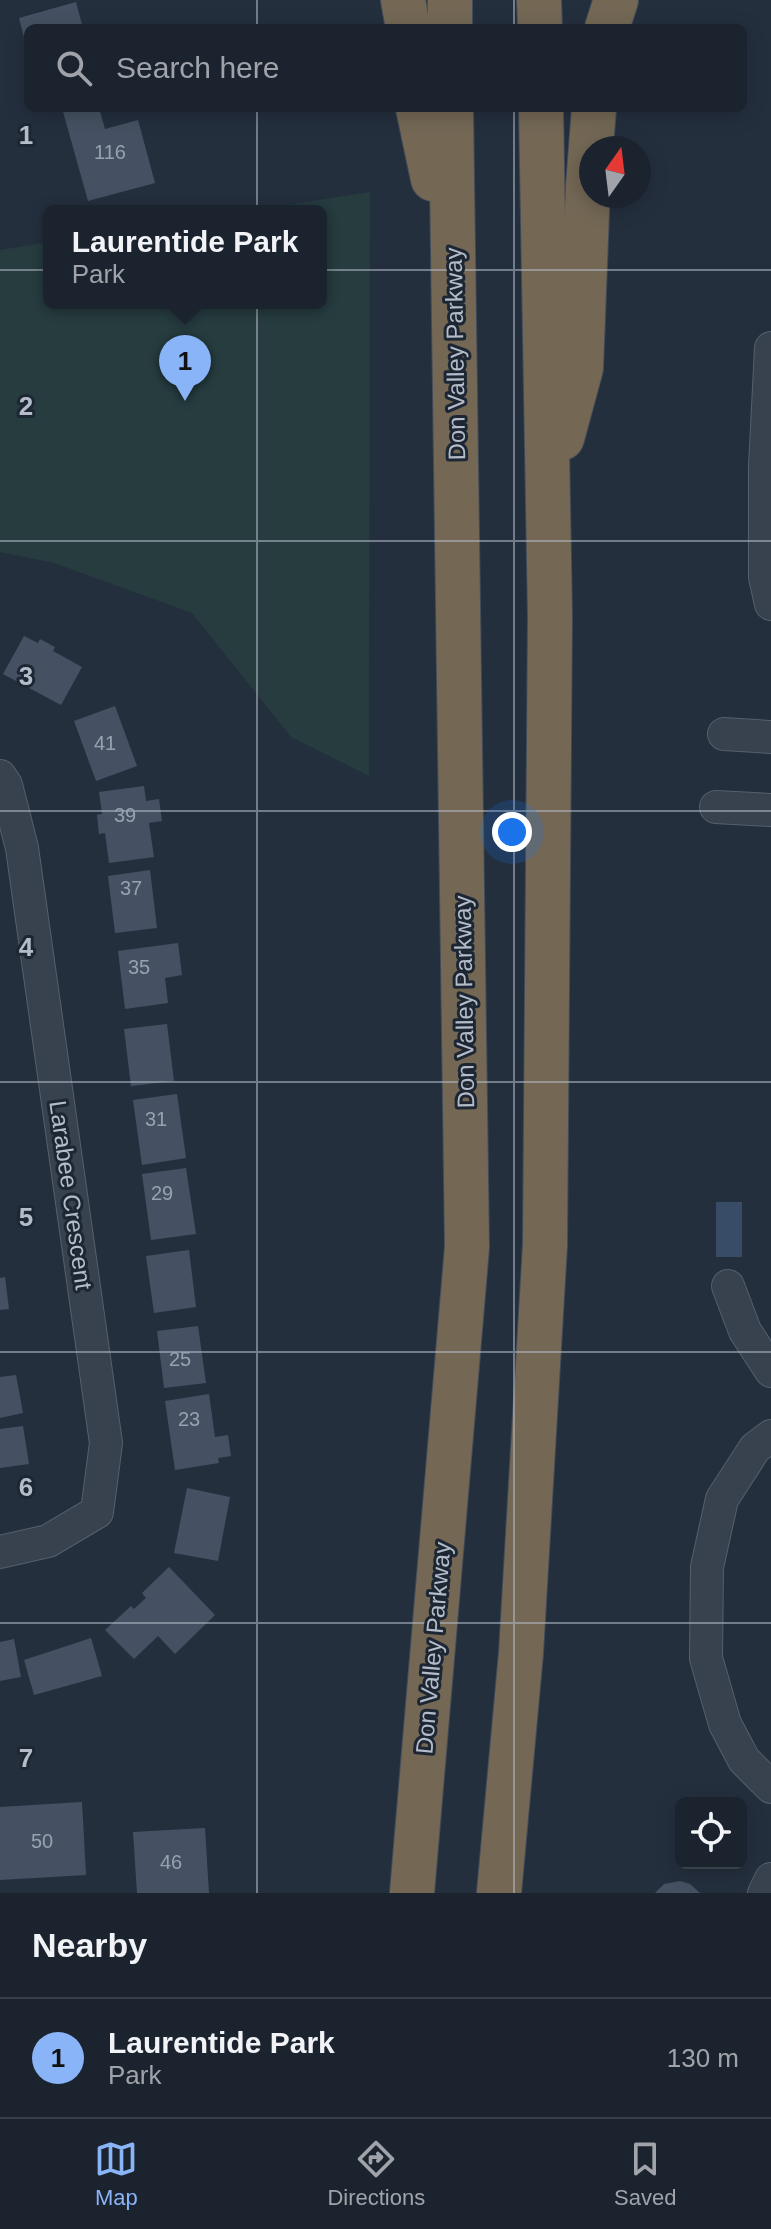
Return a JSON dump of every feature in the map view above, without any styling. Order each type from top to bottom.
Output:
[{"type":"highway","points":[[403,0],[407,24]]},
{"type":"highway","points":[[450,0],[450,24]]},
{"type":"highway","points":[[539,0],[540,24]]},
{"type":"highway","points":[[608,24],[616,0]]},
{"type":"highway","points":[[419,112],[454,283]]},
{"type":"highway","name":"Don Valley Parkway","points":[[412,1893],[467,1247],[451,112]]},
{"type":"highway","points":[[499,1893],[521,1653],[545,1245],[550,631],[541,112]]},
{"type":"highway","points":[[548,491],[581,368],[594,112]]},
{"type":"street","points":[[771,350],[765,466],[765,577],[771,604]]},
{"type":"street","points":[[724,734],[771,737]]},
{"type":"street","name":"Larabee Crescent","points":[[0,776],[6,785],[22,848],[106,1443],[97,1512],[48,1541],[0,1552]]},
{"type":"street","points":[[716,807],[771,810]]},
{"type":"street","points":[[728,1286],[745,1331],[771,1371]]},
{"type":"street","points":[[771,1436],[755,1448],[722,1499],[707,1567],[706,1658],[725,1724],[744,1760],[771,1787]]},
{"type":"street","points":[[764,1893],[771,1879]]},
{"type":"green space","points":[[370,192],[369,776],[291,737],[192,613],[54,563],[0,552],[0,250],[43,243],[43,309],[327,309],[327,205],[287,205]]},
{"type":"water","points":[[716,1202],[742,1202],[742,1257],[716,1257]]},
{"type":"building","points":[[76,2],[82,24],[24,24],[24,37],[19,18]]},
{"type":"building","points":[[63,112],[100,112],[105,129],[138,120],[155,183],[88,201]]},
{"type":"building","points":[[24,636],[38,643],[40,639],[55,647],[53,651],[82,667],[61,705],[3,674]]},
{"type":"building","points":[[115,706],[137,766],[96,781],[74,721]]},
{"type":"building","points":[[144,786],[146,801],[159,799],[162,821],[149,823],[154,857],[109,863],[105,833],[99,834],[97,815],[102,814],[99,792]]},
{"type":"building","points":[[150,870],[157,928],[115,933],[108,876]]},
{"type":"building","points":[[178,943],[182,975],[165,978],[168,1003],[125,1009],[118,951]]},
{"type":"building","points":[[167,1024],[174,1081],[131,1086],[124,1029]]},
{"type":"building","points":[[177,1094],[186,1158],[142,1165],[133,1100]]},
{"type":"building","points":[[186,1168],[196,1234],[151,1240],[142,1174]]},
{"type":"building","points":[[189,1250],[196,1307],[154,1313],[146,1256]]},
{"type":"building","points":[[5,1277],[9,1309],[0,1310],[0,1278]]},
{"type":"building","points":[[198,1326],[206,1383],[164,1388],[157,1331]]},
{"type":"building","points":[[16,1375],[23,1413],[0,1418],[0,1377]]},
{"type":"building","points":[[209,1394],[215,1437],[228,1435],[231,1456],[218,1458],[219,1463],[175,1470],[165,1401]]},
{"type":"building","points":[[23,1426],[29,1464],[0,1468],[0,1429]]},
{"type":"building","points":[[187,1488],[230,1497],[218,1561],[174,1553]]},
{"type":"building","points":[[169,1567],[215,1615],[175,1654],[158,1636],[134,1659],[105,1630],[131,1606],[134,1609],[146,1598],[142,1593]]},
{"type":"building","points":[[91,1638],[102,1676],[34,1695],[24,1660]]},
{"type":"building","points":[[14,1639],[21,1677],[0,1681],[0,1642]]},
{"type":"building","points":[[82,1802],[86,1875],[0,1880],[0,1807]]},
{"type":"building","points":[[205,1828],[209,1893],[137,1893],[133,1832]]},
{"type":"building","points":[[680,1881],[690,1884],[700,1893],[655,1893],[664,1884]]},
{"type":"place","name":"Laurentide Park","points":[[185,401]]}]
